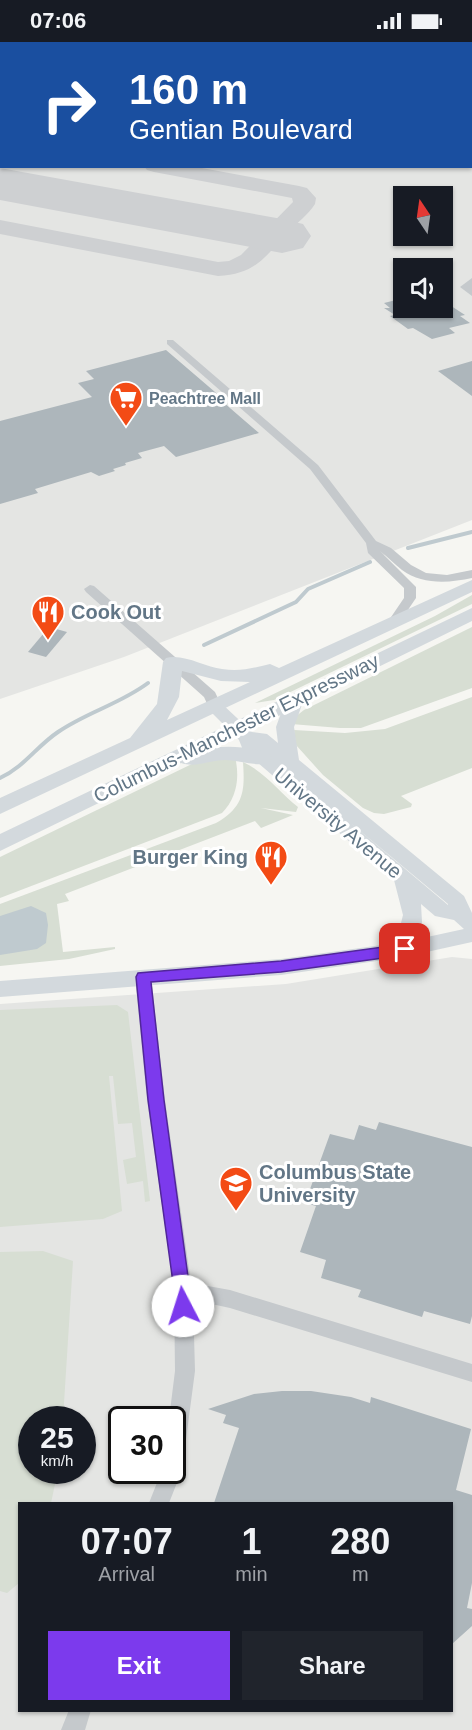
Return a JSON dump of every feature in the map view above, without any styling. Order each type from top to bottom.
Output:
[{"type":"highway","name":"Columbus-Manchester Expressway","points":[[0,807],[472,585]]},
{"type":"highway","name":"Columbus-Manchester Expressway","points":[[0,843],[156,766],[242,732],[295,699],[472,614]]},
{"type":"highway","points":[[130,746],[158,720],[169,704],[173,662],[218,675],[239,678],[264,673],[371,623],[391,624]]},
{"type":"highway","points":[[156,766],[224,753],[262,758]]},
{"type":"main road","points":[[290,763],[285,727],[295,699]]},
{"type":"main road","name":"University Avenue","points":[[215,707],[242,732],[249,746],[262,758],[442,911],[466,919]]},
{"type":"main road","points":[[242,732],[261,738],[457,901],[466,919]]},
{"type":"main road","points":[[401,876],[414,906],[414,921],[405,949]]},
{"type":"main road","points":[[0,989],[281,967],[405,949],[472,934]]},
{"type":"street","points":[[472,281],[465,287],[472,293]]},
{"type":"street","points":[[170,342],[314,467],[372,543],[385,547],[421,576],[448,578],[472,574]]},
{"type":"street","points":[[372,543],[372,550],[410,587],[410,598],[391,624]]},
{"type":"street","points":[[90,589],[210,695],[215,707]]},
{"type":"street","points":[[143,977],[156,1100],[183,1290],[186,1371],[181,1406]]},
{"type":"street","points":[[183,1290],[230,1299],[472,1373]]},
{"type":"street","points":[[159,1502],[166,1484]]},
{"type":"street","points":[[73,1730],[79,1712]]},
{"type":"shaded area","name":"Peachtree Mall","points":[[0,168],[472,168],[472,520],[124,657],[0,699]]},
{"type":"shaded area","points":[[472,595],[472,604],[274,700],[255,703],[435,616]]},
{"type":"shaded area","points":[[472,627],[472,688],[361,728],[291,724],[295,717],[304,710]]},
{"type":"shaded area","points":[[472,697],[472,768],[401,796],[412,804],[411,807],[384,814],[363,808],[323,775],[296,745],[294,730],[345,733],[385,729]]},
{"type":"shaded area","points":[[235,757],[236,787],[231,801],[222,813],[0,898],[0,857],[196,762]]},
{"type":"shaded area","points":[[243,762],[266,777],[298,807],[296,812],[261,808],[293,815],[261,828],[255,821],[65,894],[69,901],[57,904],[63,952],[115,947],[115,949],[69,959],[0,966],[0,904],[216,823],[232,811],[241,797],[244,782]]},
{"type":"shaded area","points":[[31,906],[46,913],[48,925],[46,943],[37,949],[0,955],[0,916]]},
{"type":"shaded area","name":"Columbus State University","points":[[452,957],[472,959],[472,1730],[0,1730],[0,1004],[286,984]]},
{"type":"shaded area","points":[[117,1005],[128,1012],[150,1201],[145,1202],[143,1181],[127,1184],[123,1160],[136,1157],[132,1123],[118,1124],[113,1076],[109,1076],[122,1211],[103,1219],[0,1227],[0,1010]]},
{"type":"shaded area","points":[[43,1251],[73,1261],[64,1406],[18,1406],[18,1484],[55,1484],[51,1502],[18,1502],[18,1584],[7,1593],[0,1591],[0,1252]]},
{"type":"building","points":[[393,301],[393,314],[384,308],[390,308],[384,303]]},
{"type":"building","points":[[453,307],[465,315],[460,316],[470,323],[449,328],[455,333],[432,339],[413,328],[408,329],[390,316],[393,315],[393,318],[453,318]]},
{"type":"building","name":"Peachtree Mall","points":[[166,350],[259,433],[176,457],[164,446],[138,453],[142,458],[125,463],[126,465],[113,469],[115,471],[99,476],[91,472],[35,489],[38,493],[0,504],[0,421],[92,397],[78,383],[94,379],[86,371]]},
{"type":"building","points":[[472,361],[472,396],[438,371]]},
{"type":"building","name":"Cook Out","points":[[49,627],[67,632],[46,657],[28,652]]},
{"type":"building","points":[[379,1122],[472,1147],[472,1316],[470,1324],[424,1311],[422,1317],[358,1297],[361,1290],[321,1278],[326,1260],[300,1252],[316,1206],[305,1203],[330,1134],[354,1140],[359,1125],[376,1130]]},
{"type":"building","points":[[311,1391],[351,1397],[370,1403],[371,1397],[471,1429],[456,1490],[472,1495],[472,1583],[467,1608],[472,1609],[472,1626],[453,1643],[453,1502],[214,1502],[239,1428],[223,1423],[226,1415],[208,1409],[254,1394]]},
{"type":"waterway","points":[[408,548],[472,532]]},
{"type":"waterway","points":[[204,645],[296,602],[308,589],[370,562]]},
{"type":"waterway","points":[[0,778],[16,768],[58,732],[148,683]]},
{"type":"taxiway","points":[[165,168],[299,193],[305,198],[304,204],[272,235]]},
{"type":"taxiway","points":[[0,227],[218,269],[236,266],[250,260],[274,235]]},
{"type":"runway","points":[[0,184],[282,236]]},
{"type":"place","name":"Peachtree Mall","points":[[126,427]]},
{"type":"place","name":"Cook Out","points":[[48,641]]},
{"type":"place","name":"Burger King","points":[[271,886]]},
{"type":"place","name":"Columbus State University","points":[[236,1212]]},
{"type":"route","points":[[183,1306],[183,1290],[156,1100],[143,977],[281,967],[405,949]]}]
